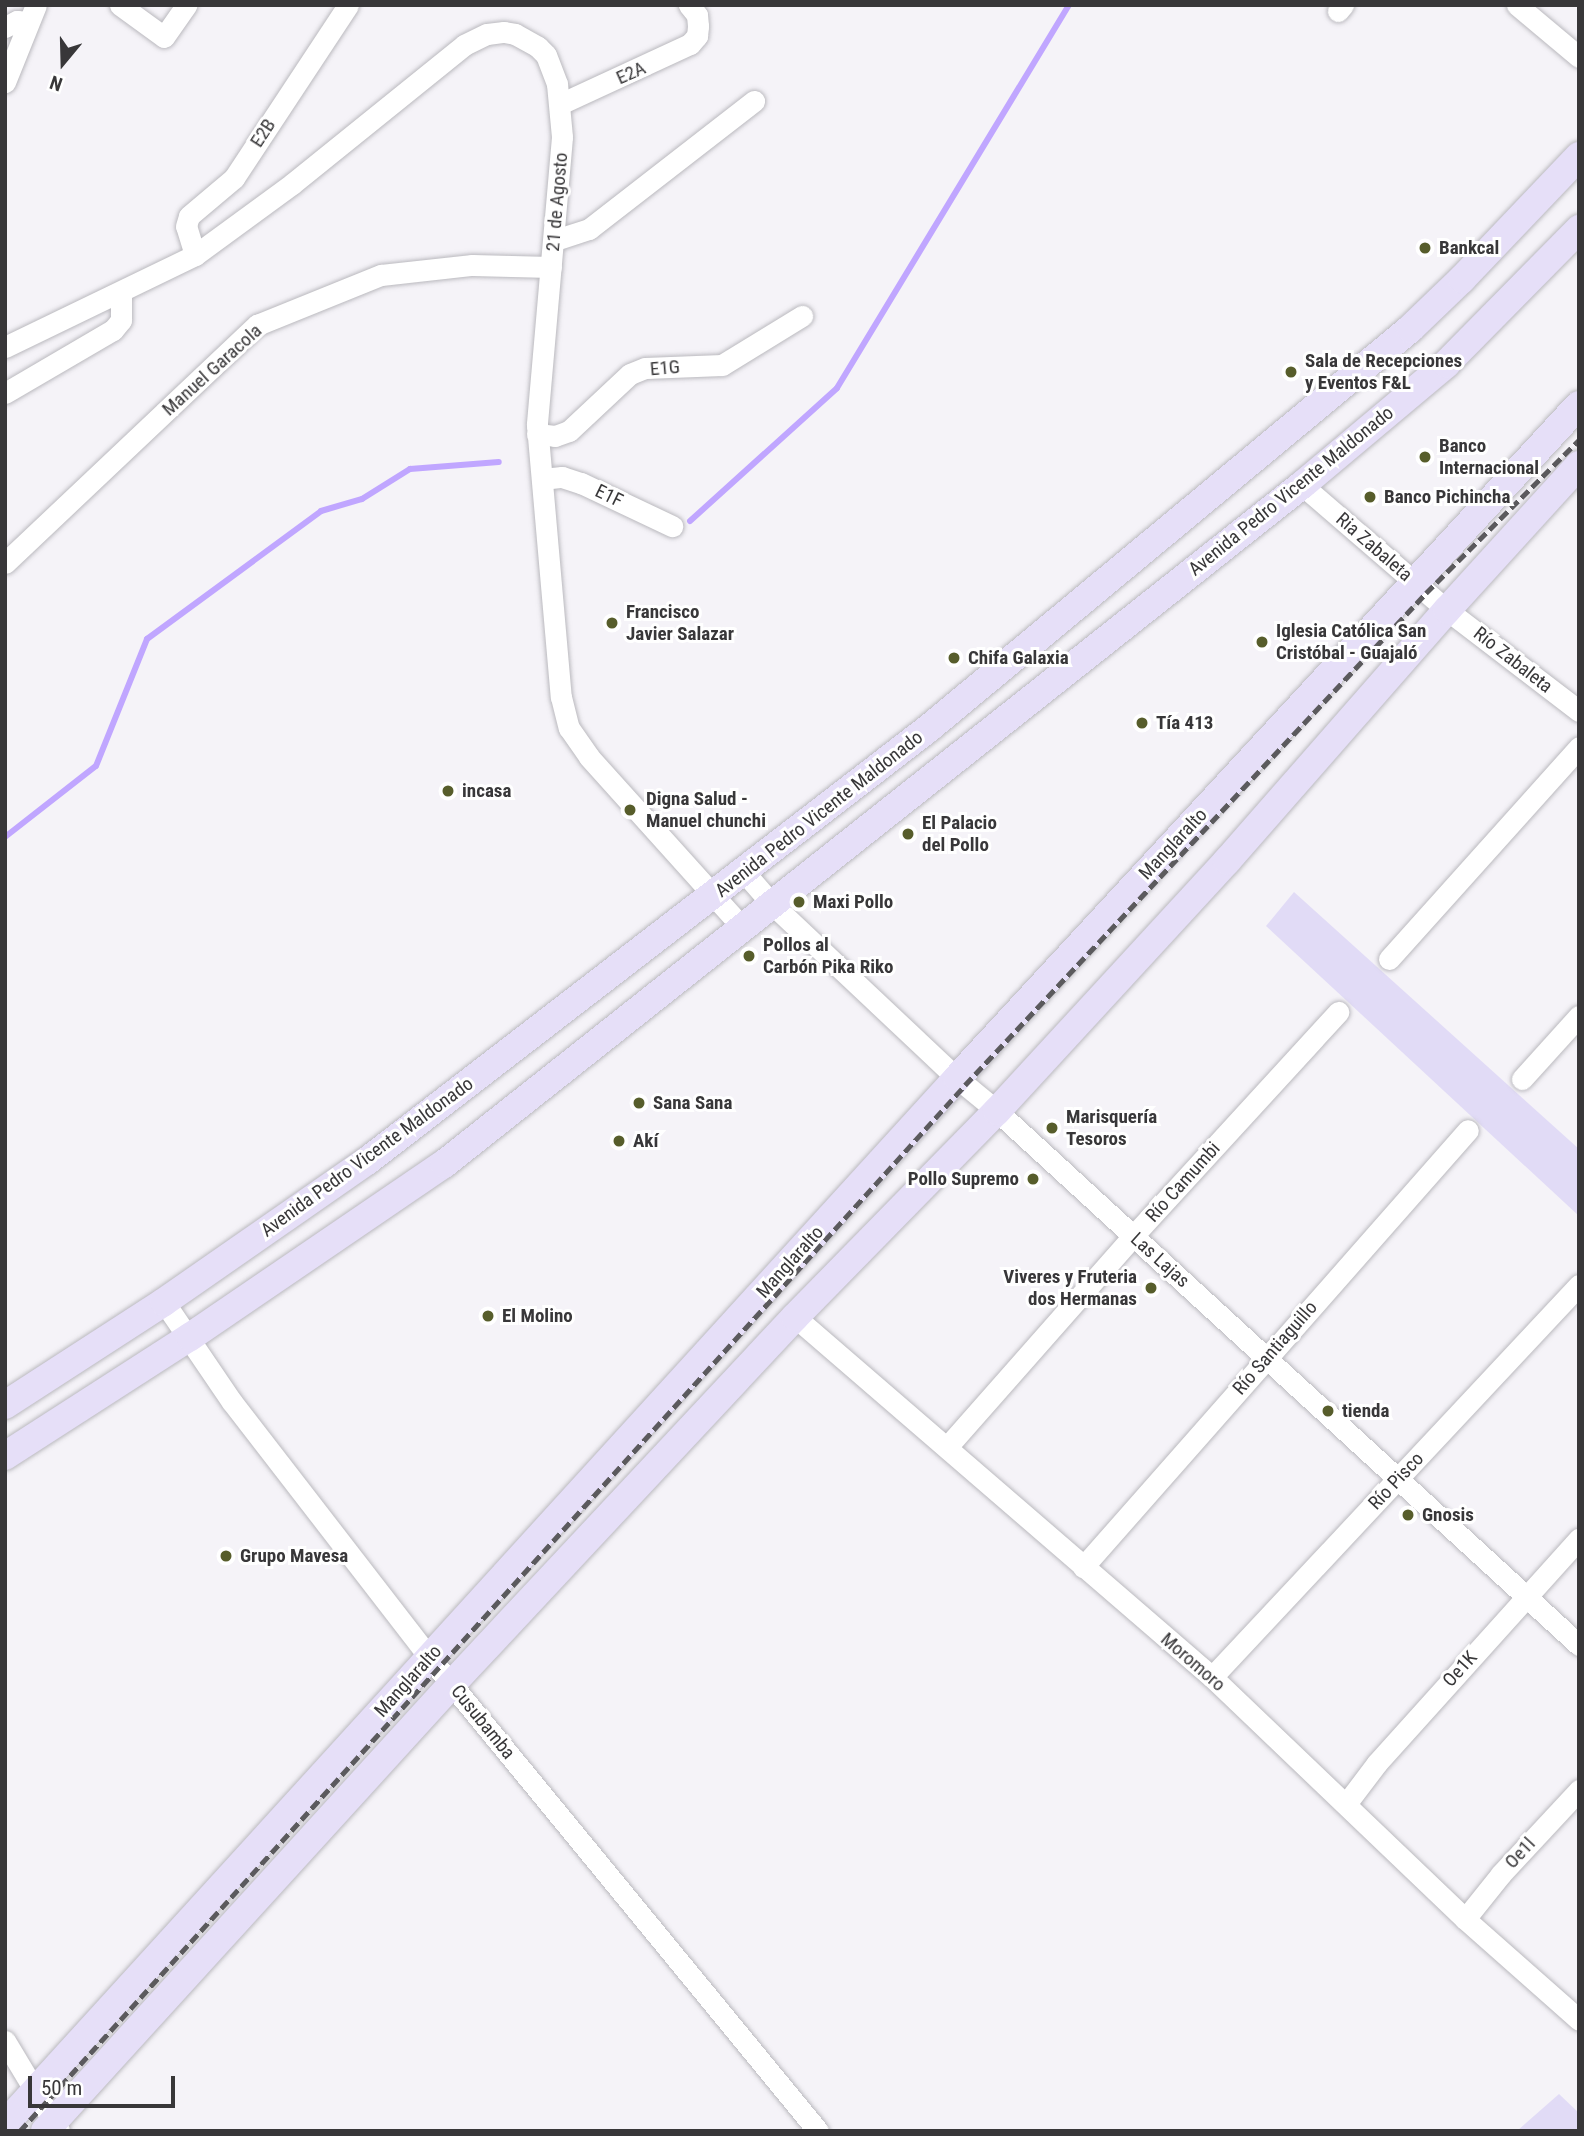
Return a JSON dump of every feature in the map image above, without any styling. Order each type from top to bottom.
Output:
[{"type":"main road","name":"Avenida Pedro Vicente Maldonado","points":[[5,1405],[164,1302],[367,1161],[929,728],[1384,351],[1462,279],[1579,156]]},
{"type":"main road","name":"Avenida Pedro Vicente Maldonado","points":[[5,1456],[190,1337],[444,1164],[1302,485],[1446,365],[1579,229]]},
{"type":"main road","name":"Manglaralto","points":[[5,2124],[957,1078],[1413,581],[1579,405]]},
{"type":"main road","name":"Manglaralto","points":[[52,2128],[452,1684],[795,1317],[997,1111],[1227,861],[1447,610],[1579,465]]},
{"type":"street","points":[[120,5],[164,37],[186,5]]},
{"type":"street","name":"E2B","points":[[195,255],[186,226],[189,216],[234,178],[348,5]]},
{"type":"street","name":"E2A","points":[[560,104],[682,50],[697,36],[697,15],[689,5]]},
{"type":"street","points":[[1517,5],[1579,57]]},
{"type":"street","points":[[5,27],[32,14]]},
{"type":"street","points":[[5,82],[32,14]]},
{"type":"street","name":"21 de Agosto","points":[[5,347],[195,255],[292,184],[445,58],[487,34],[515,34],[538,47],[551,66],[560,104],[561,170],[537,434],[561,697],[569,728],[589,757],[742,927]]},
{"type":"street","points":[[555,240],[589,229],[754,101]]},
{"type":"street","name":"Manuel Garacola","points":[[5,563],[257,325],[381,275],[472,265],[551,267]]},
{"type":"street","points":[[5,393],[113,330],[121,320],[121,292]]},
{"type":"street","name":"E1G","points":[[537,434],[555,436],[569,431],[630,374],[645,368],[722,365],[802,316]]},
{"type":"street","name":"E1F","points":[[542,479],[562,477],[581,482],[672,526]]},
{"type":"street","name":"Ria Zabaleta","points":[[1302,485],[1447,610]]},
{"type":"street","name":"Río Zabaleta","points":[[1447,610],[1579,711]]},
{"type":"street","points":[[1389,959],[1579,747]]},
{"type":"street","name":"Las Lajas","points":[[744,872],[771,904],[957,1078],[997,1111],[1579,1646]]},
{"type":"street","name":"Río Camumbi","points":[[947,1447],[1133,1236],[1338,1012]]},
{"type":"street","points":[[1522,1079],[1579,1016]]},
{"type":"street","name":"Río Santiaguillo","points":[[1083,1567],[1468,1130]]},
{"type":"street","name":"Río Pisco","points":[[1212,1677],[1579,1285]]},
{"type":"street","name":"Cusubamba","points":[[164,1302],[232,1402],[429,1657],[818,2131]]},
{"type":"street","name":"Moromoro","points":[[795,1317],[1212,1677],[1465,1919],[1579,2020]]},
{"type":"street","name":"Oe1K","points":[[1346,1804],[1377,1763],[1579,1539]]},
{"type":"street","name":"Oe1l","points":[[1465,1919],[1501,1874],[1579,1790]]},
{"type":"street","points":[[5,2041],[52,2128]]},
{"type":"shaded area","points":[[1294,892],[1579,1149],[1579,1216],[1266,926]]},
{"type":"shaded area","points":[[1559,2094],[1579,2113],[1579,2131],[1517,2131]]},
{"type":"waterway","points":[[690,521],[837,388],[1069,5]]},
{"type":"waterway","points":[[5,837],[96,766],[147,639],[321,511],[362,499],[410,469],[499,462]]},
{"type":"railway","points":[[20,2131],[965,1085],[1426,593],[1579,440]]},
{"type":"place","name":"Bankcal","points":[[1425,248]]},
{"type":"place","name":"Sala de Recepciones y Eventos F&L","points":[[1291,372]]},
{"type":"place","name":"Banco Internacional","points":[[1425,457]]},
{"type":"place","name":"Banco Pichincha","points":[[1370,497]]},
{"type":"place","name":"Francisco Javier Salazar","points":[[612,623]]},
{"type":"place","name":"Iglesia Católica San Cristóbal - Guajaló","points":[[1262,642]]},
{"type":"place","name":"Chifa Galaxia","points":[[954,658]]},
{"type":"place","name":"Tía 413","points":[[1142,723]]},
{"type":"place","name":"incasa","points":[[448,791]]},
{"type":"place","name":"Digna Salud - Manuel chunchi","points":[[630,810]]},
{"type":"place","name":"El Palacio del Pollo","points":[[908,834]]},
{"type":"place","name":"Maxi Pollo","points":[[799,902]]},
{"type":"place","name":"Pollos al Carbón Pika Riko","points":[[749,956]]},
{"type":"place","name":"Sana Sana","points":[[639,1103]]},
{"type":"place","name":"Marisquería Tesoros","points":[[1052,1128]]},
{"type":"place","name":"Akí","points":[[619,1141]]},
{"type":"place","name":"Pollo Supremo","points":[[1033,1179]]},
{"type":"place","name":"Viveres y Fruteria dos Hermanas","points":[[1151,1288]]},
{"type":"place","name":"El Molino","points":[[488,1316]]},
{"type":"place","name":"tienda","points":[[1328,1411]]},
{"type":"place","name":"Gnosis","points":[[1408,1515]]},
{"type":"place","name":"Grupo Mavesa","points":[[226,1556]]}]
